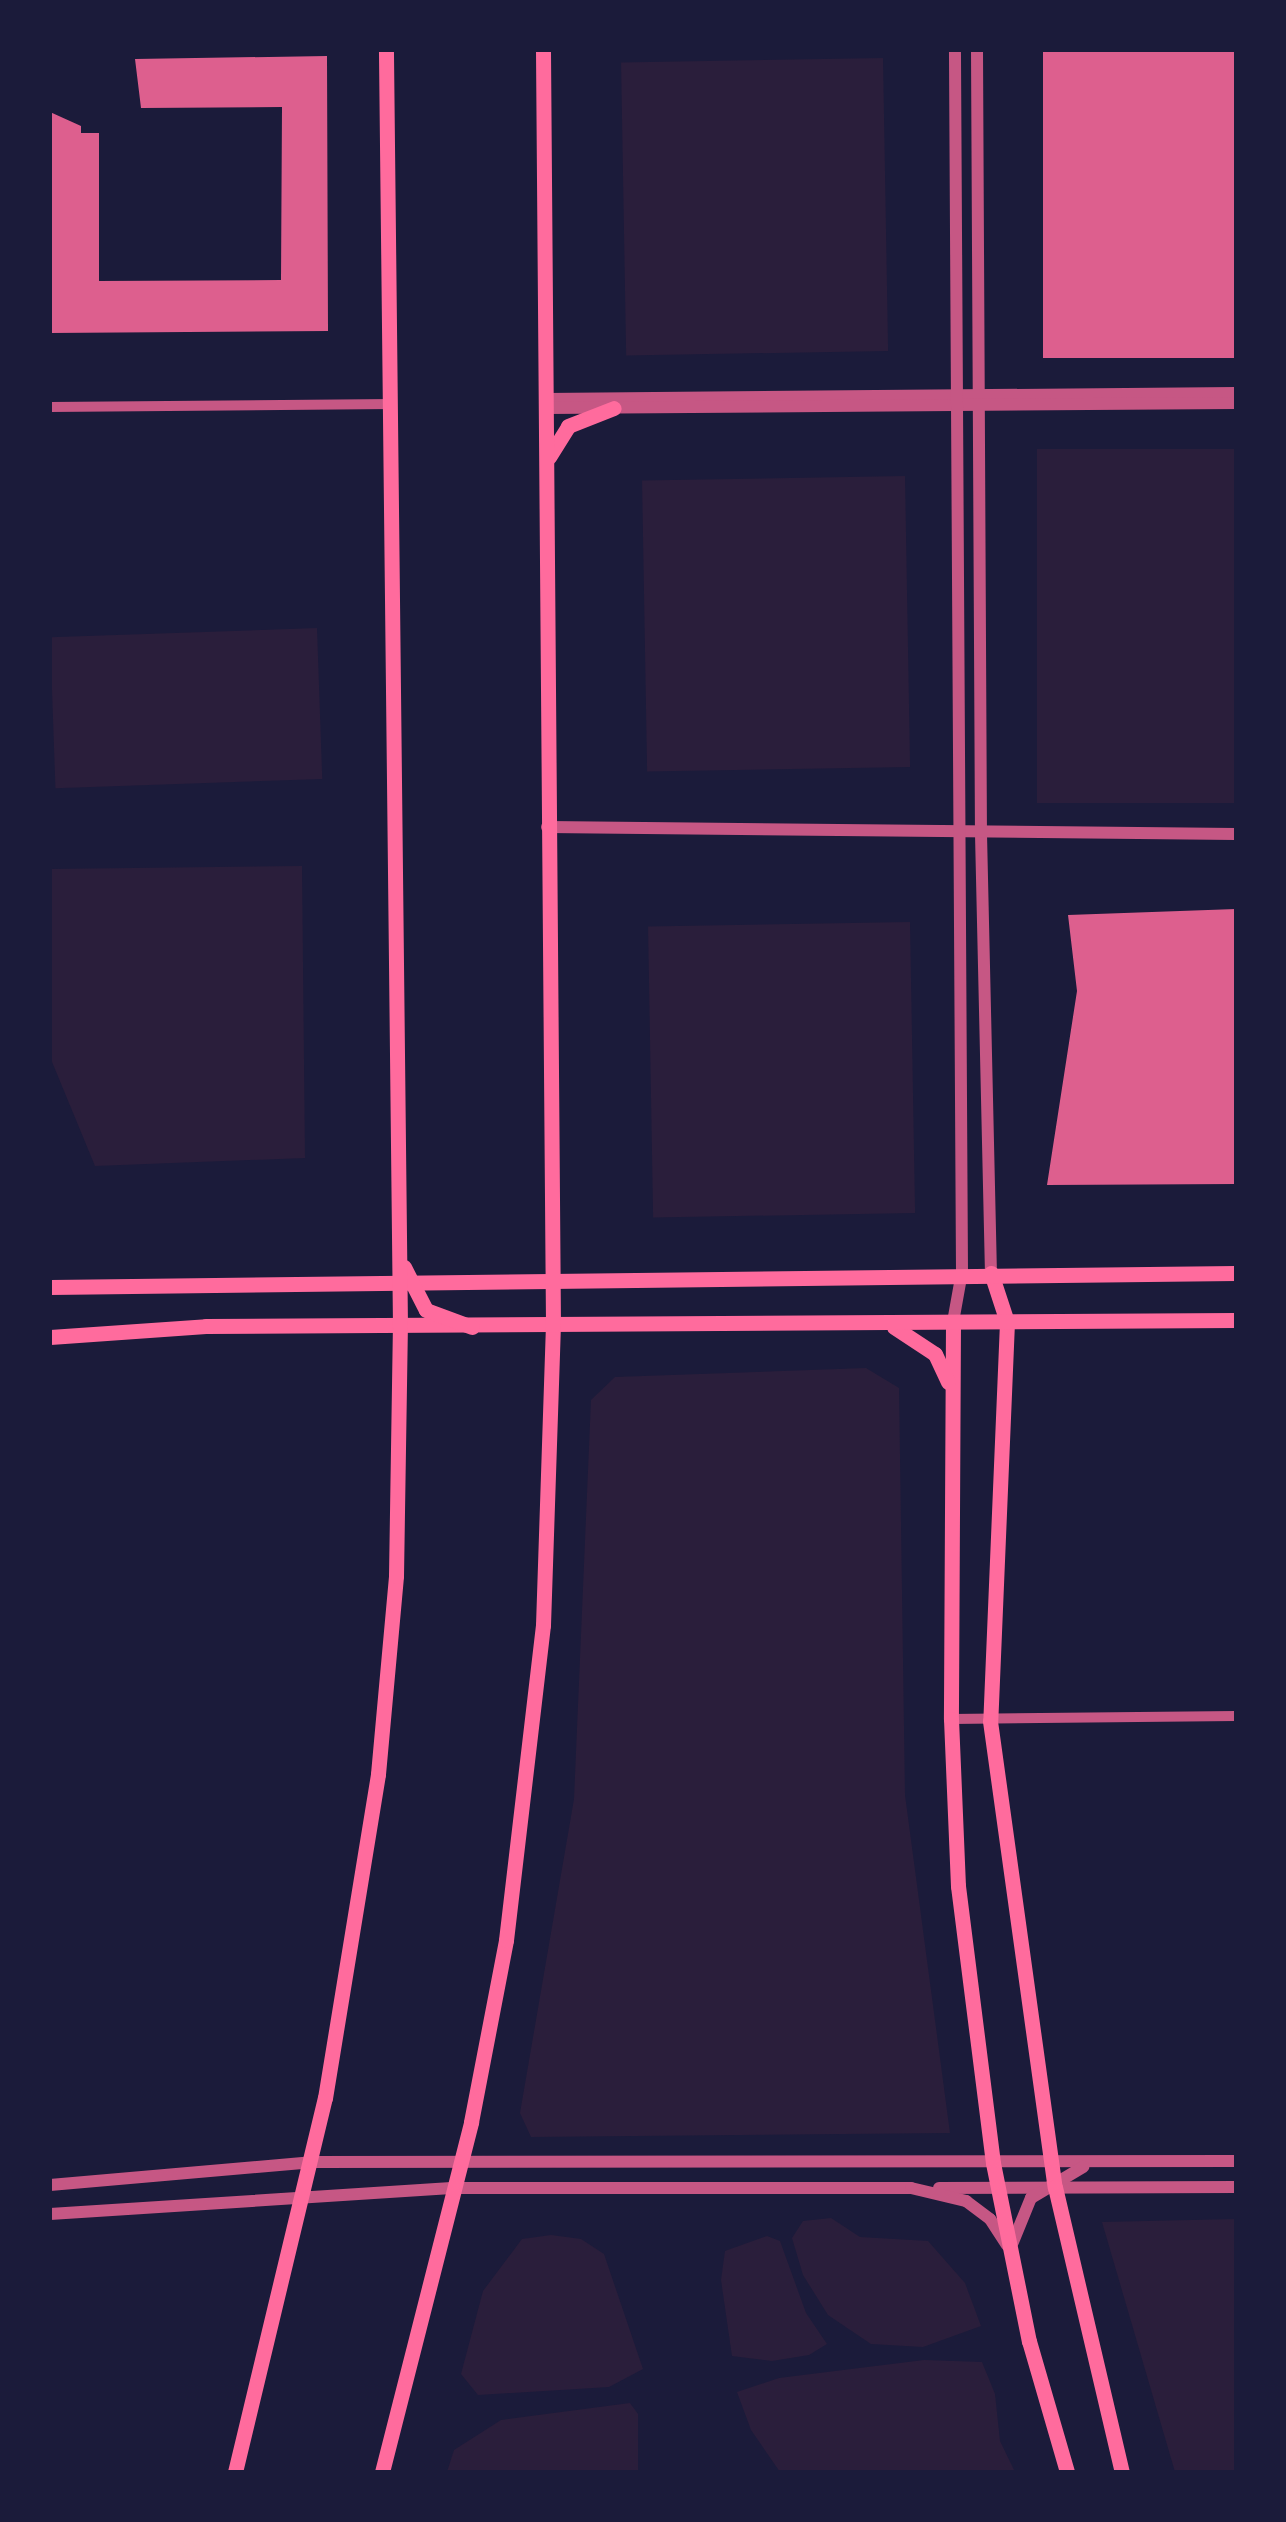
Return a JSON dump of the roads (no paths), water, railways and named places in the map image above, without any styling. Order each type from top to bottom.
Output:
[{"type":"main road","points":[[235,2472],[312,2162],[378,1774],[396,1576],[403,1280],[399,1248],[393,404],[386,50]]},
{"type":"main road","points":[[382,2472],[455,2188],[506,1940],[528,1792],[543,1626],[553,1325],[543,50]]},
{"type":"main road","points":[[546,466],[568,426],[614,408]]},
{"type":"main road","points":[[50,1288],[962,1272],[1236,1272]]},
{"type":"main road","points":[[991,1273],[1006,1322],[990,1721],[1050,2179],[1122,2472]]},
{"type":"main road","points":[[403,1280],[426,1310],[472,1327]]},
{"type":"main road","points":[[50,1336],[206,1326],[1236,1320]]},
{"type":"main road","points":[[869,1322],[906,1330],[928,1346],[954,1400]]},
{"type":"main road","points":[[953,1322],[951,1719],[958,1886],[994,2163],[1012,2262],[1067,2472]]},
{"type":"street","points":[[955,50],[958,350],[970,396],[991,1273]]},
{"type":"street","points":[[953,1322],[962,1272],[958,834],[970,396],[978,350],[977,50]]},
{"type":"street","points":[[546,403],[1236,393]]},
{"type":"street","points":[[546,403],[614,408],[917,405],[970,396],[1007,404],[1236,404]]},
{"type":"street","points":[[50,406],[393,404]]},
{"type":"street","points":[[547,827],[1236,834]]},
{"type":"street","points":[[951,1719],[1236,1716]]},
{"type":"street","points":[[50,2214],[303,2194],[455,2188],[999,2188],[1110,2162],[1236,2161]]},
{"type":"street","points":[[50,2185],[312,2162],[460,2166],[994,2163],[1050,2179],[1236,2187]]},
{"type":"street","points":[[1012,2262],[1015,2224],[1050,2179]]},
{"type":"street","points":[[911,2188],[980,2210],[1012,2262]]}]
